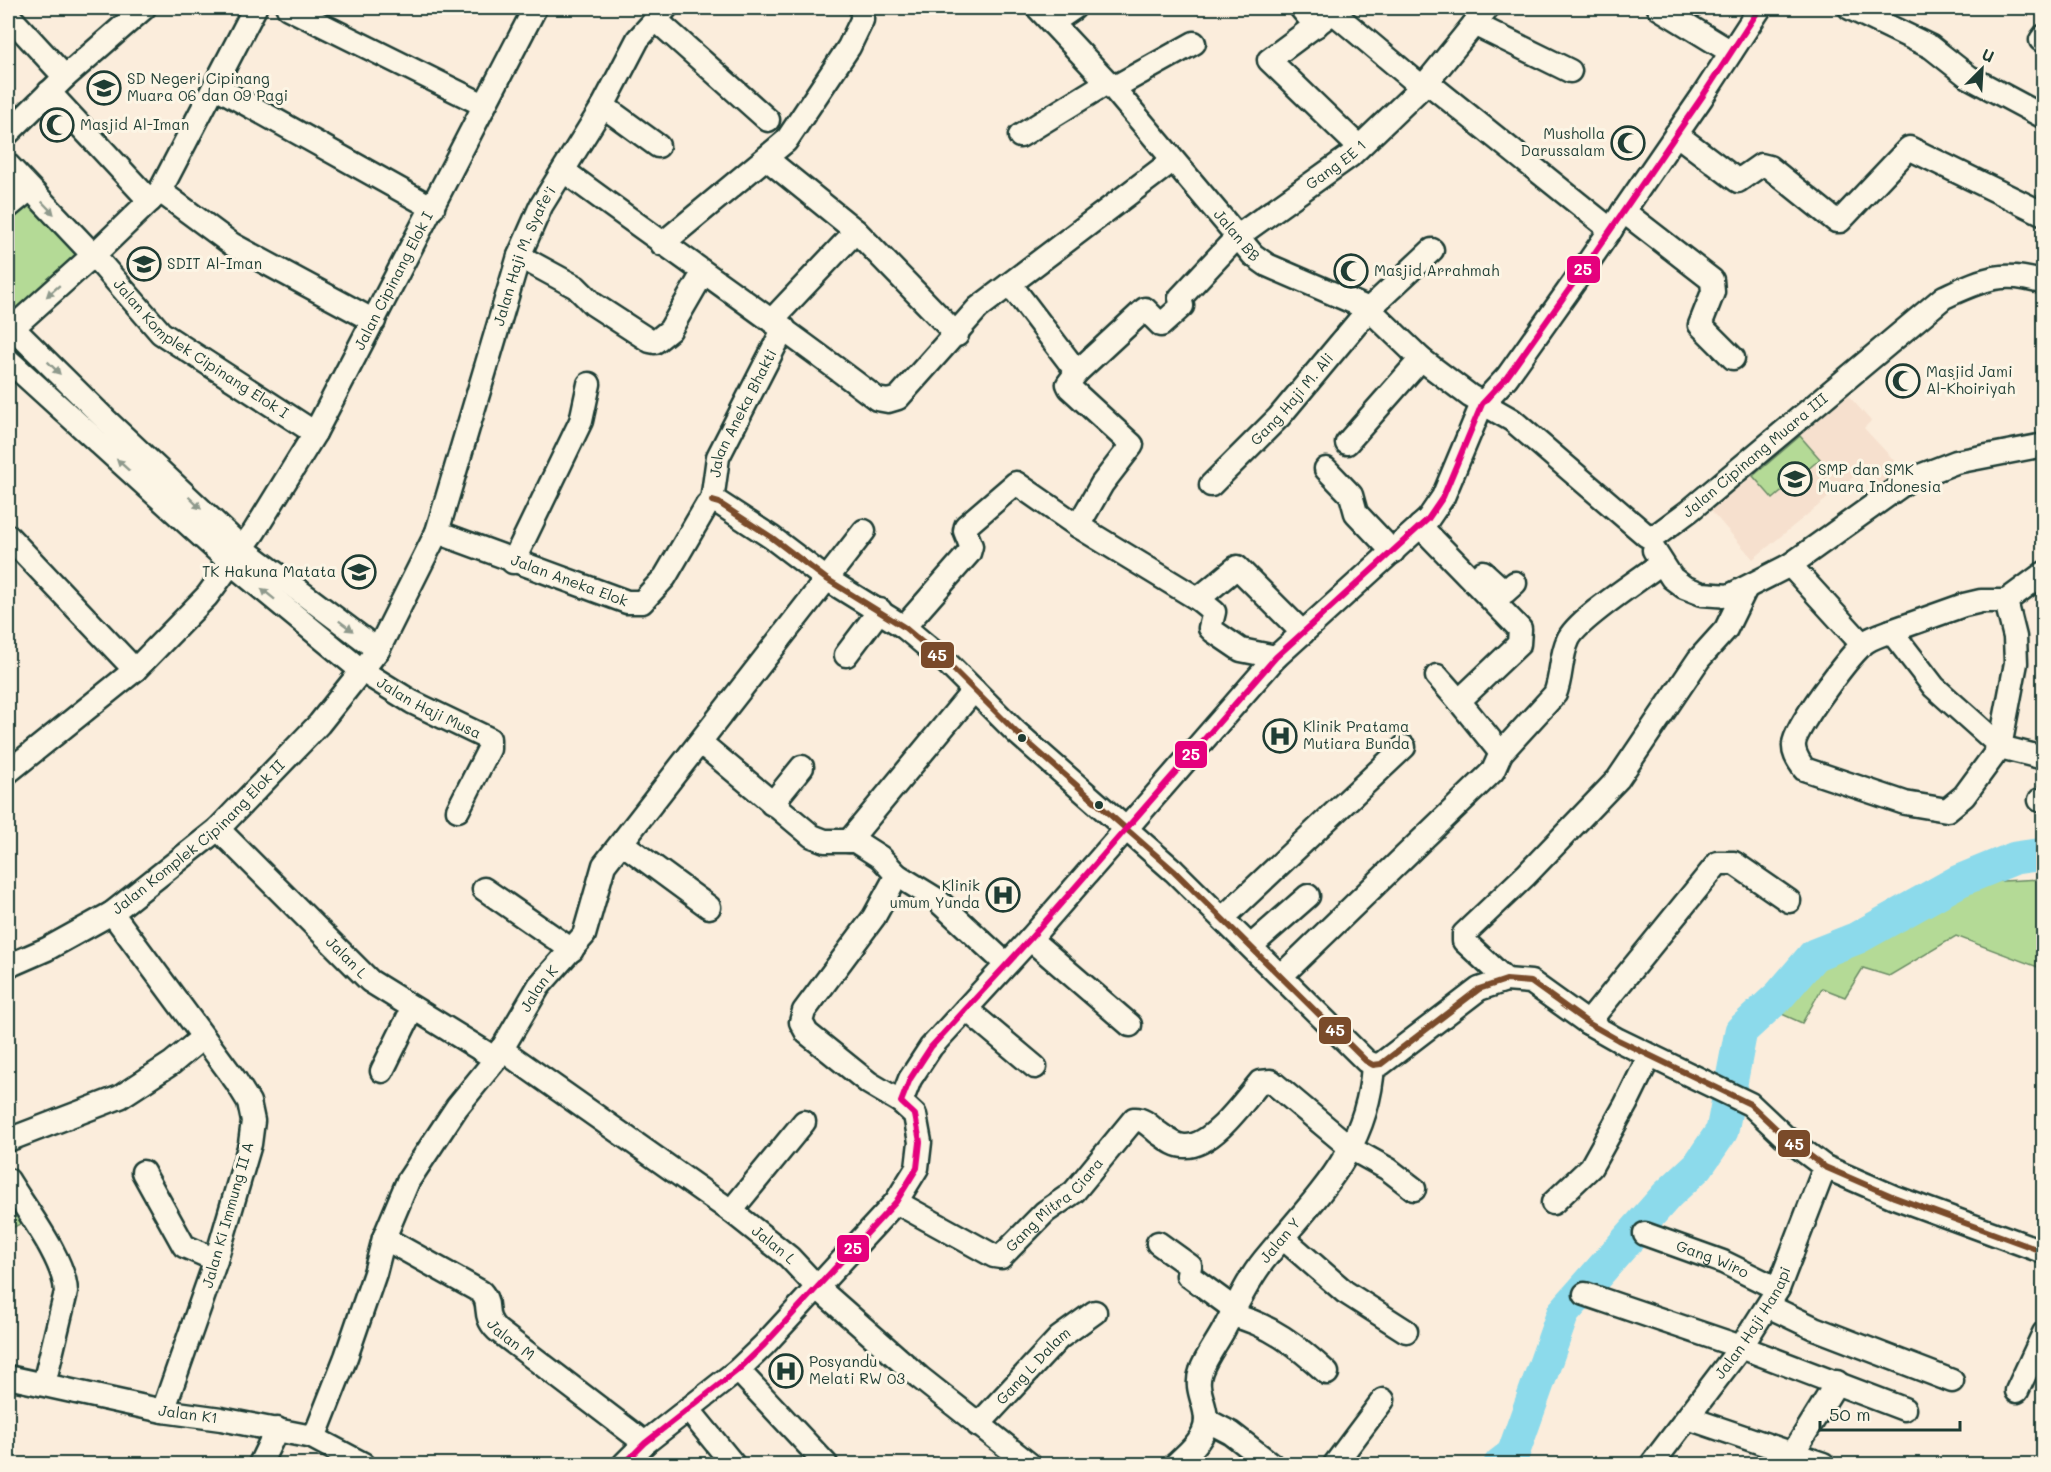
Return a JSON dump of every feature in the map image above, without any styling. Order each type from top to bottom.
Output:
[{"type":"street","points":[[8,133],[57,84],[144,8]]},
{"type":"street","points":[[255,8],[216,87],[155,196],[93,256],[10,329],[107,421],[236,556],[378,650]]},
{"type":"street","points":[[288,8],[484,105]]},
{"type":"street","name":"Jalan Cipinang Elok I","points":[[236,556],[315,433],[433,208],[532,8]]},
{"type":"street","points":[[662,244],[779,149],[799,125],[849,47],[862,20],[862,8]]},
{"type":"street","points":[[1045,15],[1074,8]]},
{"type":"street","points":[[1301,8],[1316,26]]},
{"type":"street","points":[[1659,8],[1731,52]]},
{"type":"street","points":[[902,1102],[910,1079],[931,1047],[1030,939],[1276,657],[1424,522],[1443,497],[1482,404],[1507,377],[1611,230],[1760,8]]},
{"type":"street","points":[[1850,8],[1931,47],[1969,77],[2043,117]]},
{"type":"street","points":[[1359,147],[1269,60],[1337,10],[1424,85],[1611,230]]},
{"type":"street","points":[[660,14],[768,120]]},
{"type":"street","name":"Jalan Haji M. Syafe'i","points":[[437,532],[519,256],[541,206],[603,106],[638,39],[660,14]]},
{"type":"street","points":[[8,15],[57,84],[155,196],[233,245],[374,321]]},
{"type":"street","name":"Jalan BB","points":[[1045,15],[1110,85],[1253,255],[1267,265],[1369,309],[1421,359],[1482,404]]},
{"type":"street","points":[[1480,16],[1570,71]]},
{"type":"street","name":"Gang EE 1","points":[[1077,372],[1145,309],[1161,325],[1182,306],[1180,298],[1238,236],[1293,198],[1359,147],[1424,85],[1480,16]]},
{"type":"street","points":[[1020,136],[1110,85],[1194,43]]},
{"type":"street","points":[[216,87],[433,208]]},
{"type":"street","points":[[603,106],[658,146]]},
{"type":"street","points":[[1677,134],[1738,181],[1761,165],[1769,167],[1836,221],[1840,220],[1909,148],[2043,214]]},
{"type":"street","points":[[767,159],[856,231],[957,335]]},
{"type":"street","points":[[564,171],[662,244],[778,324],[877,399],[888,401],[898,398],[957,335],[978,308],[1172,161]]},
{"type":"street","name":"Jalan Komplek Cipinang Elok I","points":[[8,165],[161,333],[315,433]]},
{"type":"street","points":[[8,207],[30,189]]},
{"type":"street","points":[[1623,211],[1712,280],[1713,292],[1700,325],[1733,358]]},
{"type":"street","name":"Jalan Aneka Bhakti","points":[[712,501],[718,457],[778,324],[856,231]]},
{"type":"street","name":"Gang Haji M. Ali","points":[[1211,485],[1279,417],[1369,309],[1432,250]]},
{"type":"street","points":[[519,256],[579,288],[592,304],[650,342],[655,342],[670,330],[704,273]]},
{"type":"street","name":"Jalan Cipinang Muara III","points":[[1647,536],[1658,534],[1689,511],[1944,297],[1987,278],[2008,276],[2043,283]]},
{"type":"street","points":[[1010,284],[1077,372],[1068,384],[1070,388],[1132,445],[1102,484],[1078,526]]},
{"type":"street","points":[[1347,443],[1421,359]]},
{"type":"street","points":[[8,360],[236,556],[362,671],[378,650],[437,532]]},
{"type":"street","points":[[513,562],[581,421],[589,384]]},
{"type":"street","points":[[1482,404],[1512,420],[1647,536],[1672,578],[1684,587],[1702,594],[1729,596],[1790,565],[1909,480],[1956,462],[2043,445]]},
{"type":"street","points":[[1326,469],[1351,495],[1356,513],[1393,552]]},
{"type":"street","points":[[904,627],[969,552],[971,546],[965,531],[966,526],[1012,484],[1021,484],[1078,526],[1198,599],[1214,612],[1210,628],[1241,650],[1276,657]]},
{"type":"street","points":[[712,501],[719,503],[771,537],[825,579],[880,610],[904,627],[974,690],[1016,732],[1127,829],[1222,918],[1366,1061],[1374,1065],[1381,1064],[1479,989],[1506,980],[1531,982],[1588,1023],[1749,1104],[1792,1143],[1825,1167],[1894,1197],[2043,1252]]},
{"type":"street","name":"Jalan Aneka Elok","points":[[437,532],[513,562],[627,602],[642,602],[666,577],[707,505],[712,501]]},
{"type":"street","points":[[1424,522],[1500,590],[1505,592],[1515,583]]},
{"type":"street","points":[[1424,522],[1520,629],[1519,644],[1460,701]]},
{"type":"street","name":"Jalan K","points":[[312,1437],[318,1428],[346,1358],[375,1273],[384,1238],[408,1182],[457,1107],[498,1054],[539,986],[572,950],[588,925],[600,872],[864,531]]},
{"type":"street","points":[[8,536],[135,670]]},
{"type":"street","points":[[11,764],[135,670],[207,596],[236,556]]},
{"type":"street","points":[[1281,975],[1493,771],[1501,753],[1555,694],[1560,684],[1565,646],[1573,632],[1661,563]]},
{"type":"street","points":[[1790,565],[1862,644]]},
{"type":"street","points":[[1198,599],[1237,567],[1303,633]]},
{"type":"street","points":[[2006,601],[2015,637],[2016,663],[1999,746],[1964,796],[1947,810],[1905,802],[1804,769],[1794,750],[1798,732],[1830,684],[1862,644],[1964,605],[1981,601],[2006,601],[2043,573]]},
{"type":"street","points":[[1506,980],[1464,941],[1464,934],[1526,875],[1618,779],[1699,659],[1726,629],[1746,588]]},
{"type":"street","points":[[846,655],[880,610]]},
{"type":"street","points":[[1891,631],[1934,687],[1999,746],[2043,758]]},
{"type":"street","name":"Jalan Haji Musa","points":[[362,671],[412,702],[489,739],[489,749],[458,810]]},
{"type":"street","name":"Jalan Komplek Cipinang Elok II","points":[[8,966],[47,949],[112,913],[218,829],[319,724],[362,671]]},
{"type":"street","points":[[1437,676],[1501,753]]},
{"type":"street","points":[[849,841],[974,690]]},
{"type":"street","points":[[701,743],[812,836],[825,841],[855,841],[880,857],[897,875],[936,899],[1006,964]]},
{"type":"street","points":[[1222,918],[1404,747]]},
{"type":"street","points":[[772,804],[802,767]]},
{"type":"street","name":"Jalan L","points":[[218,829],[354,967],[413,1008],[498,1054],[646,1149],[731,1211],[789,1257],[818,1288],[978,1425],[1029,1464]]},
{"type":"street","points":[[622,843],[709,908]]},
{"type":"street","points":[[1588,1023],[1718,863],[1734,863],[1790,901]]},
{"type":"street","points":[[624,1464],[645,1443],[738,1370],[818,1288],[896,1202],[917,1168],[920,1142],[915,1115],[902,1102],[870,1083],[807,1033],[801,1022],[804,1011],[874,917],[897,875]]},
{"type":"street","points":[[484,889],[572,950]]},
{"type":"street","points":[[1251,946],[1308,896]]},
{"type":"street","name":"Jalan Ki Immung II A","points":[[112,913],[202,1038],[236,1081],[249,1102],[253,1121],[247,1155],[216,1260],[163,1411]]},
{"type":"street","points":[[1030,939],[1130,1025]]},
{"type":"street","points":[[382,1071],[413,1008]]},
{"type":"street","points":[[966,1009],[1035,1067]]},
{"type":"street","points":[[8,1140],[120,1097],[172,1063],[202,1038]]},
{"type":"street","points":[[1553,1203],[1591,1167],[1626,1104],[1650,1054]]},
{"type":"street","name":"Jalan Y","points":[[1206,1420],[1197,1386],[1201,1371],[1232,1311],[1262,1261],[1332,1179],[1352,1149],[1372,1086],[1374,1065]]},
{"type":"street","name":"Gang Mitra Ciara","points":[[896,1202],[994,1256],[1001,1257],[1045,1212],[1074,1192],[1134,1119],[1138,1118],[1173,1143],[1184,1147],[1197,1145],[1217,1131],[1260,1082],[1265,1080],[1271,1082],[1352,1149]]},
{"type":"street","points":[[731,1211],[804,1122]]},
{"type":"street","points":[[1352,1149],[1388,1169],[1414,1189]]},
{"type":"street","name":"Jalan Haji Hanapi","points":[[1652,1464],[1741,1347],[1773,1298],[1825,1167]]},
{"type":"street","points":[[144,1172],[184,1246],[216,1260]]},
{"type":"street","points":[[8,1180],[54,1253],[66,1281],[66,1292],[44,1384]]},
{"type":"street","name":"Gang Wiro","points":[[1646,1234],[1723,1262],[1814,1328],[1952,1381]]},
{"type":"street","name":"Jalan M","points":[[384,1238],[480,1292],[486,1298],[487,1318],[497,1330],[645,1443]]},
{"type":"street","points":[[1283,1238],[1345,1292],[1406,1331]]},
{"type":"street","points":[[1158,1243],[1190,1266],[1188,1275],[1232,1311],[1255,1320],[1310,1357],[1327,1373]]},
{"type":"street","points":[[1585,1294],[1741,1347],[1904,1409]]},
{"type":"street","name":"Gang L Dalam","points":[[978,1425],[1059,1338],[1095,1312]]},
{"type":"street","points":[[2017,1391],[2043,1333]]},
{"type":"street","points":[[738,1370],[826,1464]]},
{"type":"street","name":"Jalan K1","points":[[8,1377],[163,1411],[277,1429],[312,1437],[363,1464]]},
{"type":"street","points":[[1793,1453],[1837,1382]]},
{"type":"street","points":[[1335,1464],[1383,1400]]},
{"type":"street","points":[[688,1409],[733,1464]]},
{"type":"street","points":[[1688,1418],[1823,1464]]},
{"type":"street","points":[[1176,1464],[1196,1443],[1206,1420],[1231,1433],[1271,1464]]},
{"type":"street","points":[[260,1464],[277,1429]]},
{"type":"shaded area","name":"SMP dan SMK Muara Indonesia","points":[[1846,393],[1871,421],[1864,428],[1902,469],[1880,489],[1862,470],[1753,559],[1707,506]]},
{"type":"green space","points":[[28,193],[91,258],[8,331],[8,212]]},
{"type":"green space","points":[[1800,436],[1820,459],[1773,499],[1753,476]]},
{"type":"green space","points":[[2043,879],[2043,969],[1956,936],[1889,976],[1863,968],[1845,997],[1822,988],[1802,1023],[1775,1011],[1816,959],[1857,941],[1964,883]]},
{"type":"green space","points":[[8,1194],[24,1222],[8,1230]]},
{"type":"waterway","points":[[1500,1464],[1513,1454],[1563,1313],[1667,1195],[1698,1166],[1722,1131],[1741,1031],[1779,996],[1814,955],[1857,938],[1959,881],[2015,858],[2044,854]]},
{"type":"transit line","name":"25","points":[[624,1464],[645,1443],[738,1370],[764,1345],[896,1202],[917,1168],[920,1142],[915,1115],[901,1102],[910,1079],[931,1047],[1030,939],[1276,657],[1428,519],[1443,497],[1482,404],[1507,377],[1585,267],[1760,8]]},
{"type":"transit line","name":"45","points":[[712,501],[719,503],[771,537],[825,578],[904,627],[948,664],[1016,732],[1174,871],[1366,1061],[1373,1065],[1381,1064],[1479,989],[1506,980],[1531,982],[1588,1023],[1618,1040],[1750,1104],[1785,1137],[1825,1167],[1894,1197],[2044,1252]]},
{"type":"place","name":"SD Negeri Cipinang Muara 06 dan 09 Pagi","points":[[104,88]]},
{"type":"place","name":"Masjid Al-Iman","points":[[57,125]]},
{"type":"place","name":"Musholla Darussalam","points":[[1628,143]]},
{"type":"place","name":"SDIT Al-Iman","points":[[144,264]]},
{"type":"place","name":"Masjid Arrahmah","points":[[1351,271]]},
{"type":"place","name":"Masjid Jami Al-Khoiriyah","points":[[1903,381]]},
{"type":"place","name":"SMP dan SMK Muara Indonesia","points":[[1795,479]]},
{"type":"place","name":"TK Hakuna Matata","points":[[359,572]]},
{"type":"place","name":"Klinik Pratama Mutiara Bunda","points":[[1280,736]]},
{"type":"place","name":"Klinik umum Yunda","points":[[1003,895]]},
{"type":"place","name":"Posyandu Melati RW 03","points":[[786,1371]]}]
